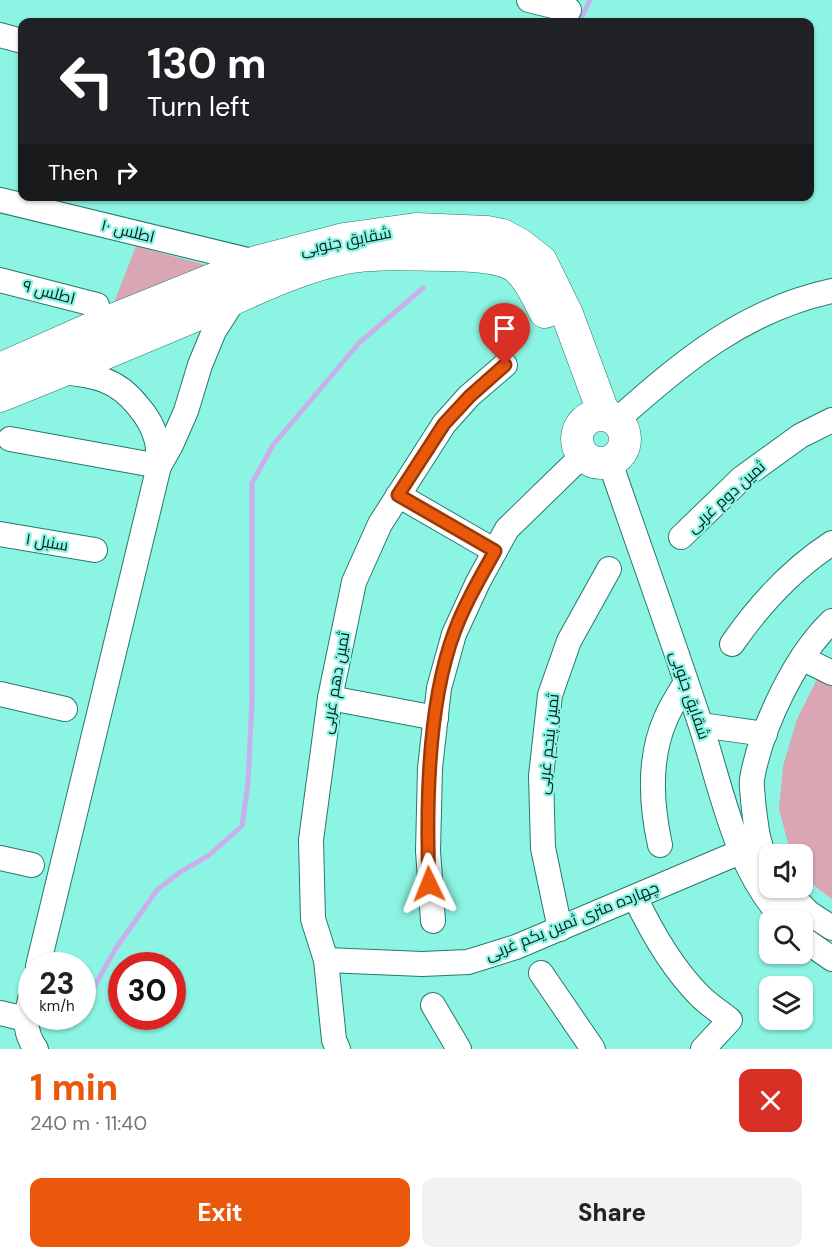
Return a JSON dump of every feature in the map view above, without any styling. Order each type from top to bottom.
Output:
[{"type":"main road","name":"شقایق جنوبی","points":[[0,369],[90,329],[256,262],[344,238],[416,229],[487,232],[502,235],[519,244],[541,261],[567,314],[602,418]]},
{"type":"main road","name":"شقایق جنوبی","points":[[0,396],[321,264],[348,258],[396,254],[463,255],[508,263],[517,268],[537,295],[549,322],[602,418]]},
{"type":"main road","points":[[602,418],[624,430],[625,442],[621,453],[596,459],[578,447],[577,437],[579,428],[602,418]]},
{"type":"street","points":[[529,0],[569,10]]},
{"type":"street","points":[[0,35],[18,39]]},
{"type":"street","name":"اطلس ۱۰","points":[[0,200],[256,262]]},
{"type":"street","name":"اطلس ۹","points":[[0,280],[97,305]]},
{"type":"street","points":[[602,418],[732,330],[769,311],[815,294],[832,291]]},
{"type":"street","points":[[41,952],[159,466],[186,411],[200,365],[214,331],[235,298]]},
{"type":"street","name":"ثمین دهم غربی","points":[[338,1049],[334,1040],[326,960],[314,918],[311,840],[330,698],[354,582],[380,524],[444,424],[470,396],[505,365]]},
{"type":"street","points":[[60,372],[86,374],[108,380],[128,393],[146,416],[156,438],[159,466]]},
{"type":"street","name":"ثمین دوم غربی","points":[[681,537],[742,478],[800,436],[832,420]]},
{"type":"street","points":[[10,439],[159,466]]},
{"type":"street","points":[[433,921],[428,850],[430,768],[439,688],[454,634],[507,530],[596,459]]},
{"type":"street","name":"شقایق جنوبی","points":[[596,459],[686,682],[740,852],[753,878],[775,910]]},
{"type":"street","points":[[398,495],[495,551]]},
{"type":"street","name":"سنبل ۱","points":[[0,534],[95,550]]},
{"type":"street","points":[[732,644],[752,616],[780,586],[816,553],[832,543]]},
{"type":"street","name":"ثمین پنجم غربی","points":[[560,929],[543,848],[541,776],[550,696],[569,641],[609,569]]},
{"type":"street","points":[[759,844],[751,780],[765,734],[780,695],[802,658],[832,621]]},
{"type":"street","points":[[802,658],[832,673]]},
{"type":"street","points":[[660,845],[653,792],[654,757],[665,719],[686,682]]},
{"type":"street","points":[[0,694],[66,709]]},
{"type":"street","points":[[330,698],[436,718]]},
{"type":"street","points":[[701,725],[765,734]]},
{"type":"street","name":"چهارده متری ثمین یکم غربی","points":[[326,960],[422,964],[468,962],[516,947],[740,852]]},
{"type":"street","points":[[0,858],[32,865]]},
{"type":"street","points":[[635,897],[654,934],[674,965],[700,997],[730,1020],[703,1049]]},
{"type":"street","points":[[794,898],[808,913],[832,928]]},
{"type":"street","points":[[813,946],[832,959]]},
{"type":"street","points":[[541,973],[593,1049]]},
{"type":"street","points":[[433,1005],[459,1049]]},
{"type":"street","points":[[0,1013],[18,1017]]},
{"type":"street","points":[[27,1030],[28,1039],[36,1049]]},
{"type":"shaded area","points":[[136,246],[213,267],[112,308]]},
{"type":"shaded area","points":[[832,658],[832,899],[813,883],[813,844],[788,844],[779,809],[783,766],[797,719],[819,675]]},
{"type":"waterway","points":[[581,18],[590,0]]},
{"type":"waterway","points":[[96,983],[116,948],[157,890],[180,872],[208,856],[242,826],[248,783],[252,700],[252,483],[273,445],[359,343],[423,288]]},
{"type":"route","points":[[429,884],[430,768],[439,688],[454,634],[495,551],[398,495],[444,424],[470,396],[505,365]]}]
